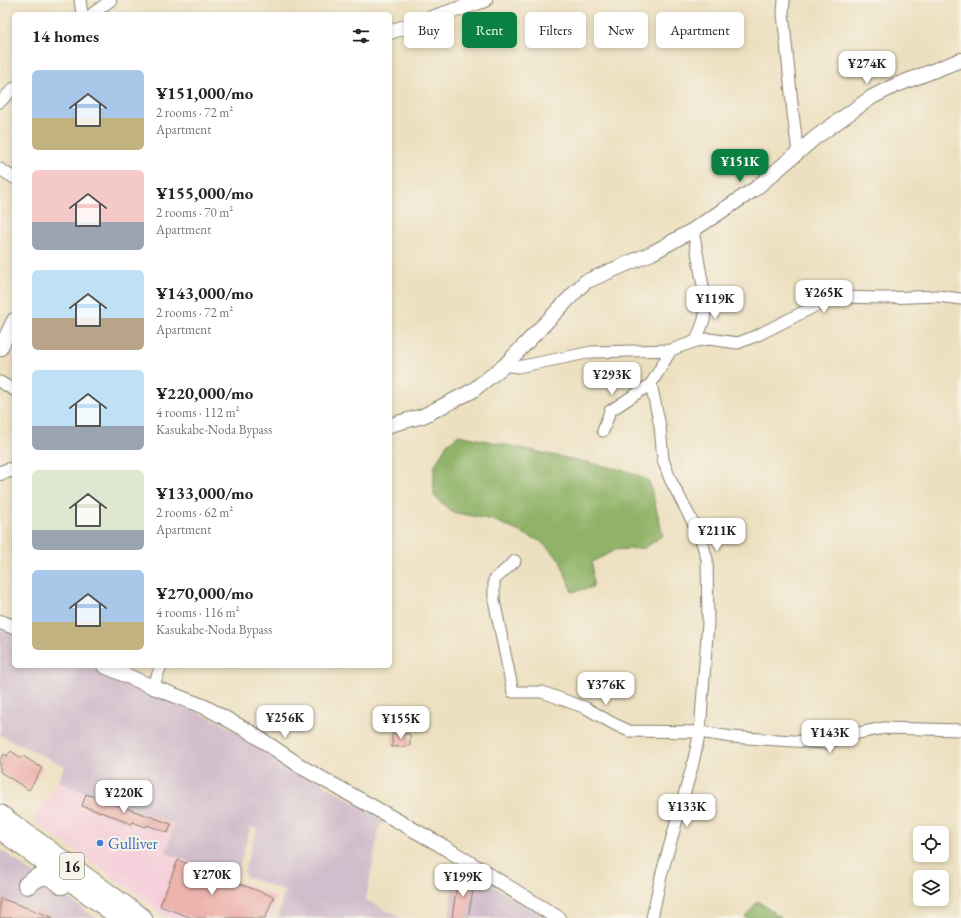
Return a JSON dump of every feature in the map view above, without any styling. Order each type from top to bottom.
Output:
[{"type":"highway","name":"16","points":[[0,814],[143,918]]},
{"type":"highway","name":"16","points":[[0,830],[117,916]]},
{"type":"highway","points":[[27,885],[39,876],[44,875],[51,877],[75,895],[117,916]]},
{"type":"street","points":[[80,0],[82,12]]},
{"type":"street","points":[[95,12],[111,0]]},
{"type":"street","points":[[392,31],[485,0]]},
{"type":"street","points":[[784,0],[784,21],[798,152]]},
{"type":"street","points":[[392,424],[423,416],[472,392],[505,365],[585,282],[652,253],[693,230],[755,189],[816,137],[872,97],[894,86],[961,60]]},
{"type":"street","points":[[0,102],[12,90]]},
{"type":"street","points":[[0,169],[12,177]]},
{"type":"street","points":[[693,230],[706,304],[704,320],[696,341]]},
{"type":"street","points":[[505,365],[518,367],[592,352],[671,350],[696,341],[710,339],[738,343],[758,335],[833,297],[886,298],[938,296],[961,299]]},
{"type":"street","points":[[0,349],[12,324]]},
{"type":"street","points":[[602,431],[610,411],[651,384],[671,350]]},
{"type":"street","points":[[0,382],[12,389]]},
{"type":"street","points":[[651,384],[660,426],[663,460],[670,479],[700,536],[707,559],[708,622],[700,732],[692,767],[661,876],[652,918]]},
{"type":"street","points":[[0,473],[12,470]]},
{"type":"street","points":[[515,561],[494,580],[494,600],[513,692],[542,692],[586,708],[612,724],[629,731],[700,732],[731,737],[826,743],[852,734],[884,728],[961,730]]},
{"type":"street","points":[[0,622],[12,626]]},
{"type":"street","points":[[109,668],[205,707],[250,732],[305,769],[439,844],[558,918]]},
{"type":"street","points":[[153,687],[160,668]]},
{"type":"shaded area","points":[[0,629],[12,634],[12,668],[93,668],[220,722],[385,821],[379,828],[366,900],[402,918],[278,918],[284,891],[246,877],[244,872],[257,829],[251,827],[235,880],[166,853],[174,824],[88,794],[58,781],[65,766],[0,735]]},
{"type":"shaded area","points":[[58,781],[88,794],[174,824],[166,854],[274,895],[276,899],[272,918],[167,918],[34,821],[40,808]]},
{"type":"shaded area","points":[[0,849],[61,894],[96,918],[0,918]]},
{"type":"shaded area","points":[[461,867],[546,918],[449,918],[454,875]]},
{"type":"green space","points":[[459,435],[627,471],[649,481],[663,535],[645,548],[615,550],[592,562],[593,587],[572,592],[560,560],[540,541],[493,520],[452,512],[434,496],[434,467],[447,444]]},
{"type":"green space","points":[[758,901],[781,918],[745,918]]},
{"type":"building","points":[[392,734],[410,734],[410,746],[392,747]]},
{"type":"building","points":[[11,751],[21,758],[23,756],[42,768],[29,790],[0,772],[0,760],[4,754],[7,756]]},
{"type":"building","points":[[86,794],[171,824],[168,833],[147,825],[146,827],[132,822],[131,824],[82,806]]},
{"type":"building","points":[[178,860],[274,897],[265,918],[192,918],[160,906]]},
{"type":"building","points":[[463,877],[475,879],[468,918],[452,918],[456,880],[462,881]]},
{"type":"building","points":[[0,898],[52,917],[52,918],[0,918]]},
{"type":"place","name":"Gulliver","points":[[100,843]]}]
